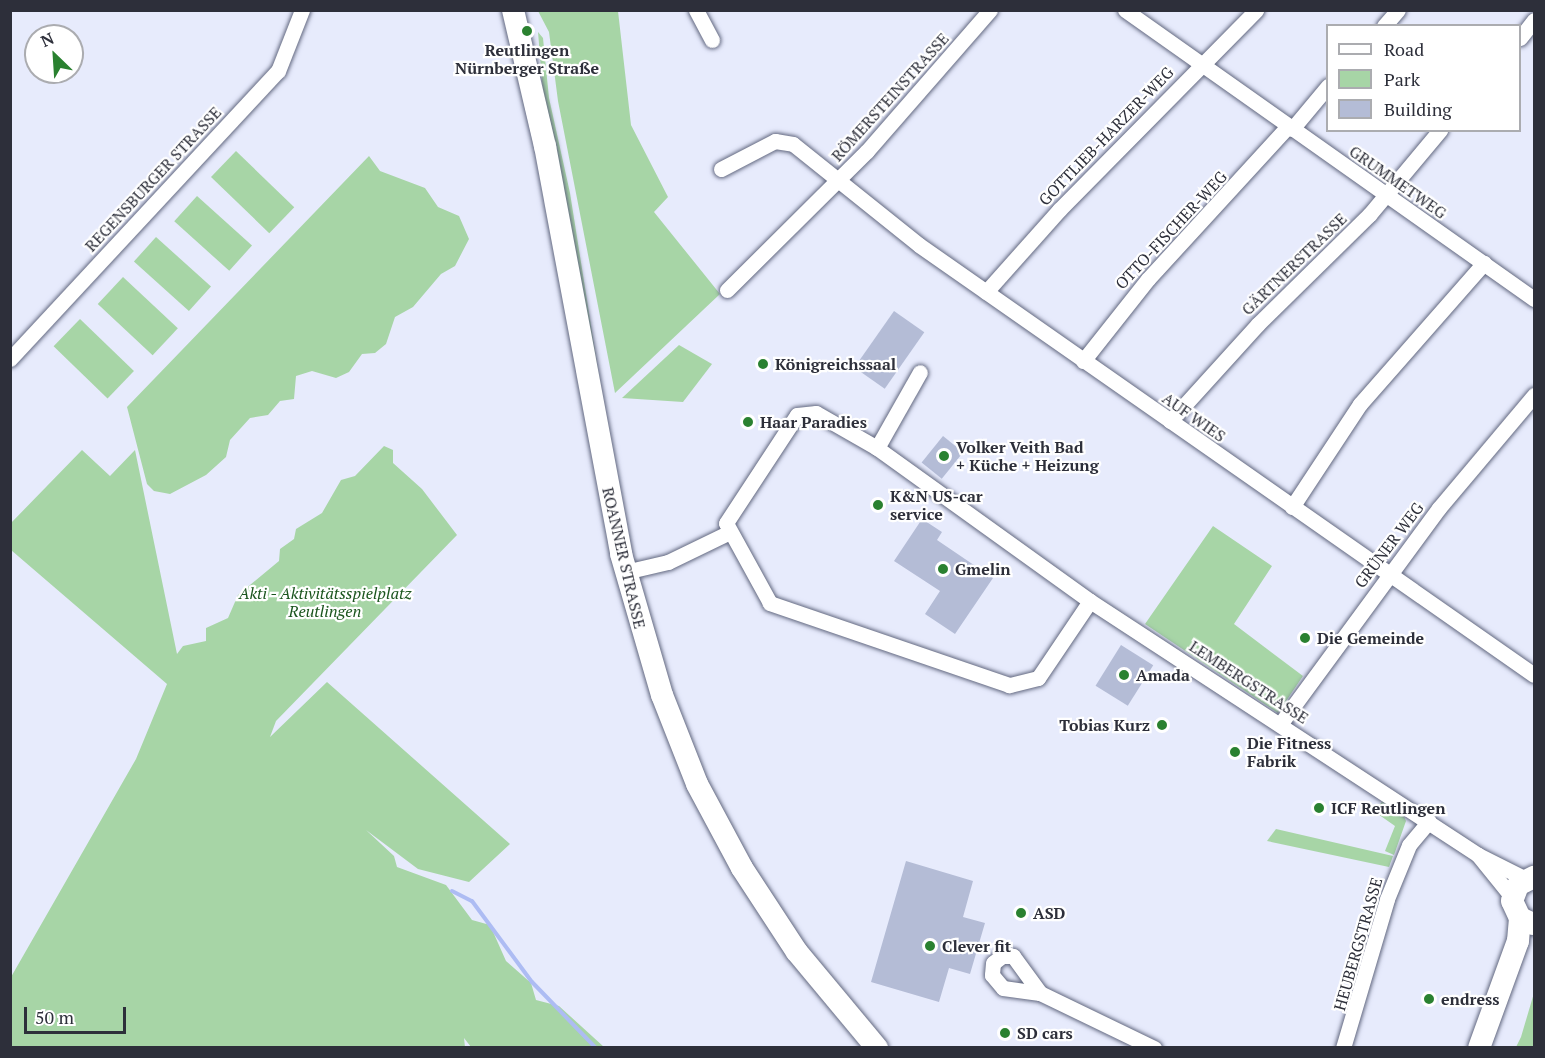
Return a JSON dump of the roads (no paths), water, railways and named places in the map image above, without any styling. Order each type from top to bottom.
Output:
[{"type":"street","name":"REGENSBURGER STRASSE","points":[[10,359],[278,71],[302,10]]},
{"type":"street","name":"ROANNER STRASSE","points":[[513,10],[545,146],[625,572],[671,723],[723,836],[797,952],[877,1047]]},
{"type":"street","points":[[696,10],[712,40]]},
{"type":"street","name":"RÖMERSTEINSTRASSE","points":[[727,290],[839,180],[990,10]]},
{"type":"street","name":"GRUMMETWEG","points":[[1125,10],[1385,196],[1534,299]]},
{"type":"street","name":"GOTTLIEB-HARZER-WEG","points":[[986,292],[1256,10]]},
{"type":"street","points":[[1386,24],[1398,10]]},
{"type":"street","points":[[1521,37],[1534,20]]},
{"type":"street","name":"OTTO-FISCHER-WEG","points":[[1083,361],[1142,286],[1326,88]]},
{"type":"street","name":"GÄRTNERSTRASSE","points":[[1170,421],[1385,196],[1438,132]]},
{"type":"street","name":"RÖMERSTEINSTRASSE","points":[[721,169],[783,140],[839,180]]},
{"type":"street","name":"AUF WIES","points":[[839,180],[897,229],[1534,675]]},
{"type":"street","points":[[1292,507],[1360,404],[1484,263]]},
{"type":"street","points":[[877,448],[920,372]]},
{"type":"street","name":"GRÜNER WEG","points":[[1281,723],[1389,575],[1534,395]]},
{"type":"street","name":"LEMBERGSTRASSE","points":[[728,534],[726,523],[797,415],[816,413],[877,448],[1090,601],[1281,723],[1478,855],[1530,878]]},
{"type":"street","points":[[625,572],[668,562],[728,534],[762,594],[777,606],[1009,685],[1038,678],[1090,601]]},
{"type":"street","name":"HEUBERGSTRASSE","points":[[1344,1047],[1387,899],[1409,845],[1429,821]]},
{"type":"street","name":"LEMBERGSTRASSE","points":[[1478,855],[1512,897]]},
{"type":"street","points":[[1486,1041],[1518,941],[1527,921],[1512,897],[1530,878]]},
{"type":"street","points":[[1486,1041],[1506,1009],[1534,936]]},
{"type":"street","points":[[1040,993],[1075,1014],[1154,1047]]},
{"type":"waterway","points":[[452,891],[472,901],[532,982],[596,1048]]},
{"type":"place","name":"Reutlingen Nürnberger Straße","points":[[527,31]]},
{"type":"place","name":"Königreichssaal","points":[[763,364]]},
{"type":"place","name":"Haar Paradies","points":[[748,422]]},
{"type":"place","name":"Volker Veith Bad + Küche + Heizung","points":[[944,456]]},
{"type":"place","name":"K&N US-car service","points":[[878,505]]},
{"type":"place","name":"Gmelin","points":[[943,569]]},
{"type":"place","name":"Die Gemeinde","points":[[1305,638]]},
{"type":"place","name":"Amada","points":[[1124,675]]},
{"type":"place","name":"Tobias Kurz","points":[[1162,725]]},
{"type":"place","name":"Die Fitness Fabrik","points":[[1235,752]]},
{"type":"place","name":"ICF Reutlingen","points":[[1319,808]]},
{"type":"place","name":"ASD","points":[[1021,913]]},
{"type":"place","name":"Clever fit","points":[[930,946]]},
{"type":"place","name":"endress","points":[[1429,999]]},
{"type":"place","name":"SD cars","points":[[1005,1033]]},
{"type":"park label","name":"Akti - Aktivitätsspielplatz Reutlingen","points":[[325,602]]}]
